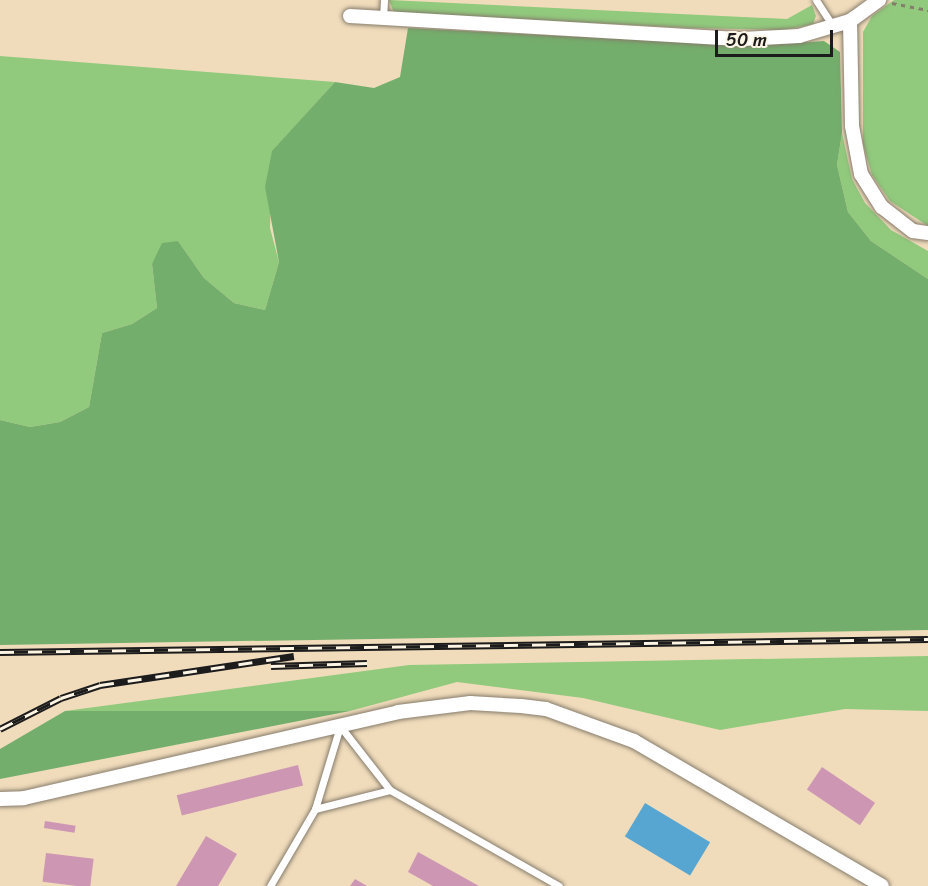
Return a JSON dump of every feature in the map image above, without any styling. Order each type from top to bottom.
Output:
[{"type":"street","points":[[350,16],[383,20],[742,39],[799,36],[850,21],[879,1]]},
{"type":"street","points":[[850,21],[852,126],[861,174],[882,207],[928,243]]},
{"type":"street","points":[[913,231],[928,233]]},
{"type":"street","points":[[0,799],[24,798],[340,726],[470,703],[546,709],[634,741],[882,886]]},
{"type":"lane","points":[[383,20],[384,0]]},
{"type":"lane","points":[[816,0],[833,26]]},
{"type":"lane","points":[[340,726],[390,790],[559,886]]},
{"type":"lane","points":[[270,886],[315,809],[340,726]]},
{"type":"lane","points":[[315,809],[390,790]]},
{"type":"path","points":[[879,1],[928,10]]},
{"type":"green space","points":[[389,0],[787,19],[812,5],[816,16],[813,24],[785,30],[692,28],[394,13]]},
{"type":"green space","points":[[894,0],[928,0],[928,226],[890,201],[872,175],[863,144],[863,32],[872,16]]},
{"type":"green space","points":[[408,28],[756,46],[824,41],[840,52],[842,133],[837,165],[848,212],[871,241],[928,279],[928,630],[0,645],[0,420],[30,427],[60,422],[89,407],[102,333],[132,324],[157,308],[152,264],[162,243],[178,241],[204,278],[234,303],[265,310],[279,262],[265,187],[272,151],[335,82],[374,88],[400,77]]},
{"type":"green space","points":[[0,56],[335,82],[272,152],[270,228],[279,262],[265,310],[234,303],[204,278],[178,241],[152,264],[157,308],[132,324],[102,333],[89,407],[60,422],[30,427],[0,420]]},
{"type":"green space","points":[[842,133],[852,179],[865,203],[891,230],[928,251],[928,279],[871,241],[848,212],[837,165]]},
{"type":"green space","points":[[928,656],[928,711],[845,709],[720,730],[583,698],[457,682],[350,711],[65,711],[409,665]]},
{"type":"green space","points":[[65,711],[350,711],[0,779],[0,749]]},
{"type":"water","points":[[645,803],[710,842],[690,876],[625,836]]},
{"type":"building","points":[[298,765],[303,785],[182,816],[177,795]]},
{"type":"building","points":[[822,767],[875,803],[860,825],[807,789]]},
{"type":"building","points":[[45,821],[76,826],[75,833],[44,828]]},
{"type":"building","points":[[206,836],[237,854],[218,886],[176,886]]},
{"type":"building","points":[[418,852],[479,886],[433,886],[408,872]]},
{"type":"building","points":[[46,853],[94,859],[90,886],[42,882]]},
{"type":"building","points":[[355,879],[367,886],[350,886]]},
{"type":"railway","points":[[0,652],[928,639]]},
{"type":"railway","points":[[0,729],[61,698],[100,685],[294,656]]},
{"type":"railway","points":[[271,666],[367,663]]}]
